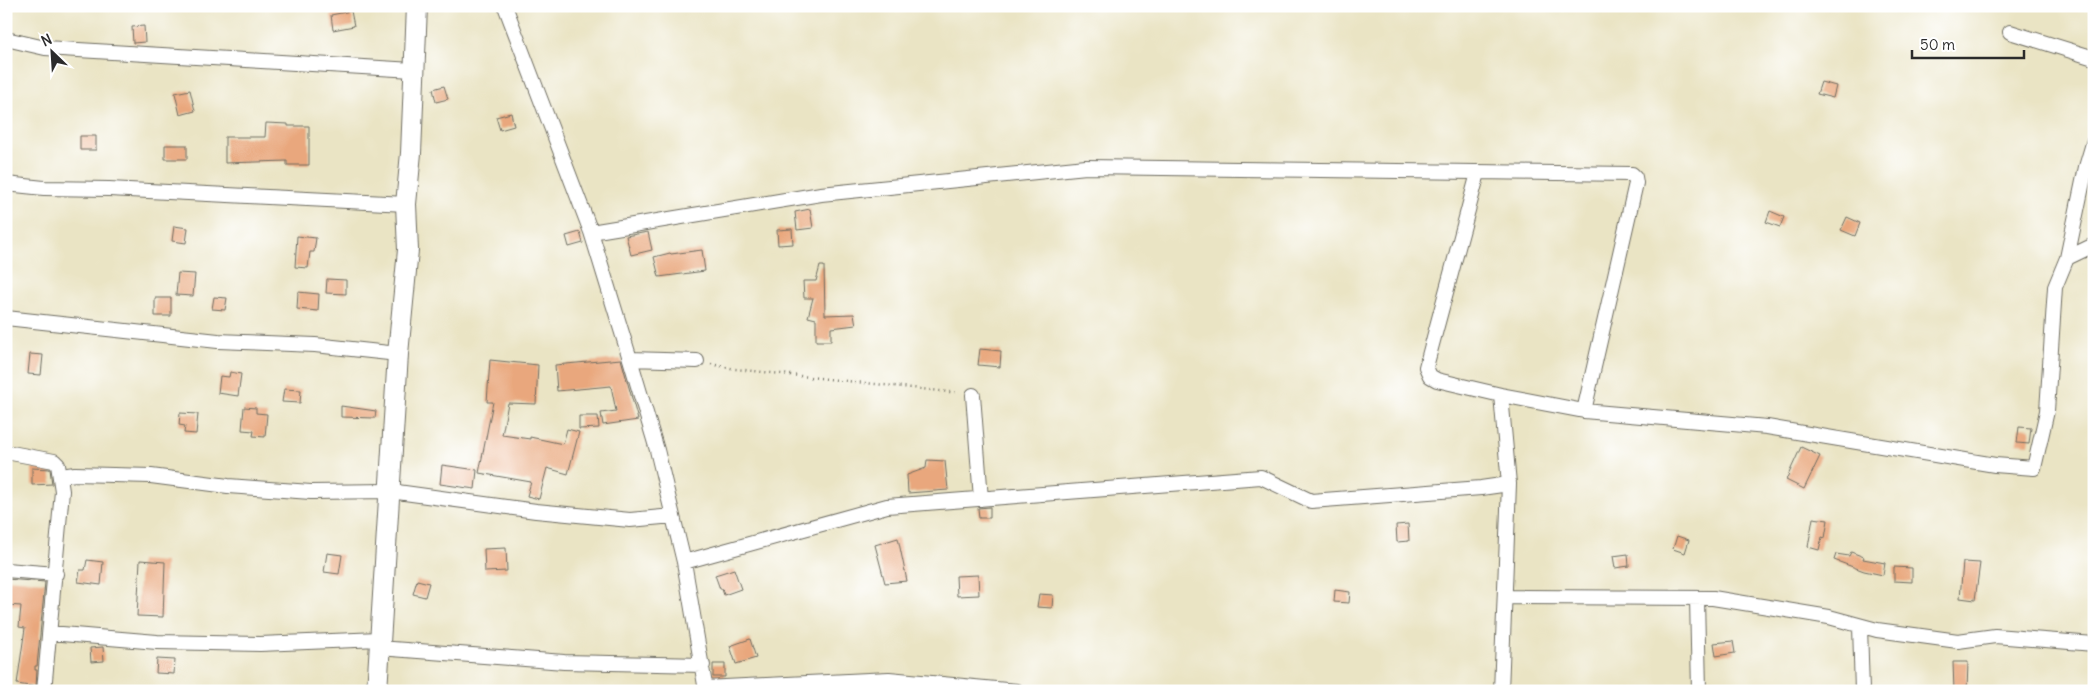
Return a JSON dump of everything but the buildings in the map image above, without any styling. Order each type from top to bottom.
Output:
[{"type":"street","points":[[377,691],[398,354],[408,250],[406,204],[411,153],[417,6]]},
{"type":"street","points":[[505,6],[591,232],[657,450],[684,562],[706,689],[889,679],[1017,691]]},
{"type":"street","points":[[2010,32],[2094,58]]},
{"type":"street","points":[[6,39],[45,48],[413,70]]},
{"type":"street","points":[[1478,173],[1426,367],[1430,376],[1437,380],[1584,411],[1767,428],[1995,465],[2034,468],[2046,411],[2055,287],[2067,258],[2086,167],[2094,140]]},
{"type":"street","points":[[591,232],[821,194],[1086,168],[1632,174],[1636,177],[1636,183],[1584,411]]},
{"type":"street","points":[[6,184],[44,188],[109,189],[406,204]]},
{"type":"street","points":[[2067,258],[2094,245]]},
{"type":"street","points":[[6,318],[218,341],[315,345],[398,354]]},
{"type":"street","points":[[630,360],[697,361]]},
{"type":"street","points":[[972,395],[981,499]]},
{"type":"street","points":[[1501,395],[1509,484],[1501,691]]},
{"type":"street","points":[[6,452],[54,461],[58,465],[60,476],[62,491],[56,574],[44,691]]},
{"type":"street","points":[[60,476],[75,474],[151,476],[228,486],[310,492],[390,492],[536,511],[630,520],[673,516]]},
{"type":"street","points":[[684,562],[887,506],[1261,477],[1311,502],[1482,488],[1509,484]]},
{"type":"street","points":[[6,570],[56,574]]},
{"type":"street","points":[[1505,597],[1713,598],[1829,617],[1860,626],[1958,640],[1995,636],[2094,644]]},
{"type":"street","points":[[1697,598],[1699,691]]},
{"type":"street","points":[[1860,626],[1862,691]]},
{"type":"street","points":[[50,634],[157,642],[379,644],[564,662],[703,665]]},
{"type":"path","points":[[697,361],[735,369],[972,395]]}]
